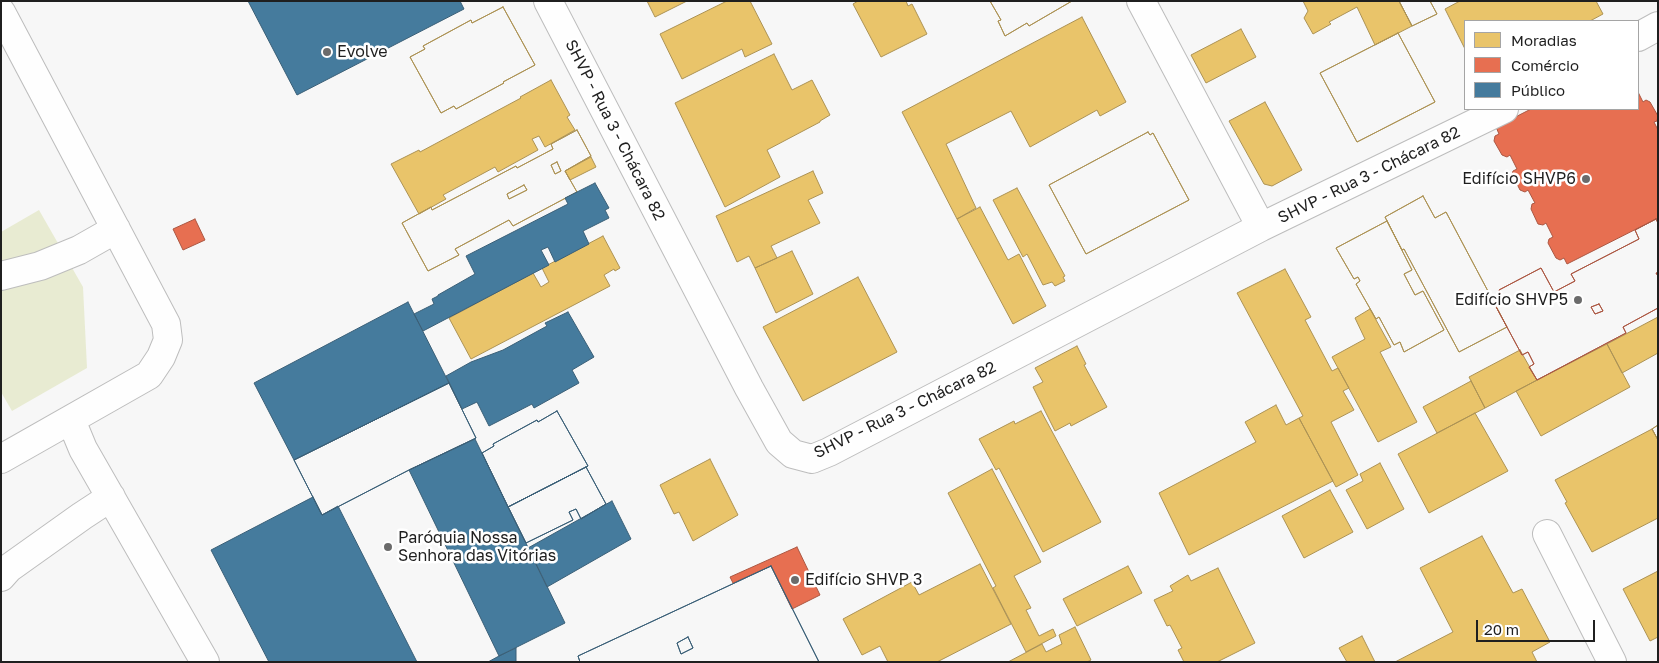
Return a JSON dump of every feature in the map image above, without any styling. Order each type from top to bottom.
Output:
[{"type":"street","name":"SHVP - Rua 3 - Chácara 82","points":[[548,1],[749,388],[779,442],[793,454],[812,459],[829,452],[1261,227],[1502,110]]},
{"type":"street","name":"SHVP - Rua 3 - Chácara 82","points":[[1141,1],[1261,227]]},
{"type":"street","points":[[1,12],[166,324],[168,340],[161,357],[150,375],[1,459]]},
{"type":"street","points":[[1639,36],[1658,26]]},
{"type":"street","points":[[1,276],[40,266],[79,250],[116,229]]},
{"type":"street","points":[[71,420],[84,449],[205,662]]},
{"type":"street","points":[[1,577],[9,568],[111,497]]},
{"type":"street","points":[[1547,534],[1612,662]]},
{"type":"green space","points":[[39,210],[83,287],[87,368],[12,411],[1,392],[1,232]]},
{"type":"building: Moradias","points":[[647,1],[687,1],[655,17]]},
{"type":"building: Moradias","points":[[727,1],[750,1],[772,44],[745,57],[742,49],[682,79],[660,34]]},
{"type":"building: Moradias","points":[[858,1],[906,1],[908,6],[912,4],[927,34],[881,57],[853,4]]},
{"type":"building: Moradias","points":[[990,1],[1072,1],[1029,26],[1027,23],[1005,36],[998,21],[1001,20]]},
{"type":"building: Moradias","points":[[990,1],[1072,1],[1029,26],[1027,23],[1005,36],[998,21],[1001,20]]},
{"type":"building: Moradias","points":[[1303,1],[1399,1],[1412,26],[1375,45],[1357,7],[1329,22],[1331,24],[1313,34],[1304,18],[1308,11]]},
{"type":"building: Moradias","points":[[1399,1],[1430,1],[1437,14],[1412,26]]},
{"type":"building: Moradias","points":[[1399,1],[1430,1],[1437,14],[1412,26]]},
{"type":"building: Moradias","points":[[1460,1],[1596,1],[1603,14],[1592,20],[1464,20],[1464,47],[1445,9]]},
{"type":"building: Moradias","points":[[503,7],[535,65],[456,109],[454,106],[441,113],[410,57],[425,49],[423,46],[471,20],[472,23]]},
{"type":"building: Moradias","points":[[503,7],[535,65],[456,109],[454,106],[441,113],[410,57],[425,49],[423,46],[471,20],[472,23]]},
{"type":"building: Moradias","points":[[1082,17],[1126,102],[1100,116],[1097,110],[1030,147],[1011,111],[946,144],[976,208],[957,219],[902,112]]},
{"type":"building: Moradias","points":[[1241,29],[1256,57],[1206,83],[1191,55]]},
{"type":"building: Moradias","points":[[1398,33],[1435,102],[1357,142],[1320,73]]},
{"type":"building: Moradias","points":[[1398,33],[1435,102],[1357,142],[1320,73]]},
{"type":"building: Moradias","points":[[774,54],[792,90],[812,80],[830,115],[767,150],[780,177],[725,207],[675,103]]},
{"type":"building: Moradias","points":[[551,80],[570,115],[567,117],[575,130],[545,147],[539,136],[532,139],[538,150],[498,172],[495,167],[443,195],[446,199],[419,214],[391,164],[419,150],[420,152]]},
{"type":"building: Moradias","points":[[1265,102],[1302,170],[1272,186],[1264,184],[1229,121]]},
{"type":"building: Moradias","points":[[577,130],[591,156],[565,171],[577,192],[513,226],[509,220],[455,249],[459,255],[428,271],[402,223],[431,207],[432,210],[553,149],[551,144]],"holes":[[[557,162],[561,171],[555,174],[551,165]],[[524,185],[527,190],[509,199],[507,194]]]},
{"type":"building: Moradias","points":[[577,130],[591,156],[565,171],[577,192],[513,226],[509,220],[455,249],[459,255],[428,271],[402,223],[431,207],[432,210],[553,149],[551,144]],"holes":[[[557,162],[561,171],[555,174],[551,165]],[[524,185],[527,190],[509,199],[507,194]]]},
{"type":"building: Moradias","points":[[1148,132],[1150,135],[1153,133],[1189,200],[1086,254],[1049,185]]},
{"type":"building: Moradias","points":[[1148,132],[1150,135],[1153,133],[1189,200],[1086,254],[1049,185]]},
{"type":"building: Moradias","points":[[591,157],[596,167],[570,180],[565,171]]},
{"type":"building: Moradias","points":[[813,171],[823,193],[808,200],[820,223],[771,246],[777,258],[755,268],[749,256],[737,262],[716,216]]},
{"type":"building: Moradias","points":[[1017,188],[1065,276],[1063,277],[1065,281],[1055,286],[1052,282],[1043,285],[1027,254],[1023,257],[993,200]]},
{"type":"building: Moradias","points":[[1423,196],[1435,218],[1446,212],[1507,327],[1459,352],[1385,217]]},
{"type":"building: Moradias","points":[[1423,196],[1435,218],[1446,212],[1507,327],[1459,352],[1385,217]]},
{"type":"building: Moradias","points":[[980,207],[1008,260],[1019,254],[1046,306],[1013,324],[957,219]]},
{"type":"building: Moradias","points":[[1387,221],[1412,270],[1404,274],[1415,295],[1423,291],[1444,330],[1404,352],[1400,342],[1394,345],[1379,317],[1376,319],[1356,284],[1360,281],[1358,277],[1354,279],[1336,248]]},
{"type":"building: Moradias","points":[[1387,221],[1412,270],[1404,274],[1415,295],[1423,291],[1444,330],[1404,352],[1400,342],[1394,345],[1379,317],[1376,319],[1356,284],[1360,281],[1358,277],[1354,279],[1336,248]]},
{"type":"building: Moradias","points":[[603,236],[620,268],[604,275],[610,286],[471,359],[449,318],[533,273],[541,287],[549,282],[542,268]]},
{"type":"building: Moradias","points":[[792,251],[813,294],[776,313],[755,268]]},
{"type":"building: Moradias","points":[[1285,269],[1311,317],[1305,320],[1332,371],[1338,368],[1349,388],[1343,391],[1354,410],[1331,422],[1358,475],[1336,487],[1299,418],[1303,416],[1237,293]]},
{"type":"building: Moradias","points":[[858,277],[897,352],[803,401],[763,327]]},
{"type":"building: Moradias","points":[[1370,309],[1391,347],[1380,352],[1417,422],[1378,442],[1332,357],[1365,339],[1355,318]]},
{"type":"building: Moradias","points":[[1658,317],[1658,353],[1622,373],[1607,344]]},
{"type":"building: Moradias","points":[[1607,344],[1630,387],[1541,436],[1516,391]]},
{"type":"building: Moradias","points":[[1077,346],[1086,364],[1084,365],[1107,407],[1071,426],[1070,423],[1055,431],[1033,387],[1043,382],[1035,368]]},
{"type":"building: Moradias","points":[[1520,350],[1537,380],[1485,408],[1469,377]]},
{"type":"building: Moradias","points":[[1471,381],[1485,408],[1437,433],[1423,407]]},
{"type":"building: Moradias","points":[[1276,405],[1286,425],[1299,418],[1333,481],[1189,555],[1159,493],[1256,442],[1245,422]]},
{"type":"building: Moradias","points":[[1041,411],[1101,522],[1043,552],[999,468],[996,470],[979,439],[1014,421],[1015,424]]},
{"type":"building: Moradias","points":[[1475,413],[1508,471],[1429,513],[1398,454]]},
{"type":"building: Moradias","points":[[1658,425],[1658,440],[1652,429]]},
{"type":"building: Moradias","points":[[1658,425],[1658,440],[1652,429]]},
{"type":"building: Moradias","points":[[1652,429],[1658,440],[1658,518],[1592,552],[1565,503],[1567,502],[1555,480]]},
{"type":"building: Moradias","points":[[710,459],[738,515],[693,541],[679,512],[674,514],[660,485]]},
{"type":"building: Moradias","points":[[1380,463],[1404,509],[1367,529],[1346,490],[1363,481],[1360,474]]},
{"type":"building: Moradias","points":[[992,469],[1041,562],[1014,576],[1031,608],[1026,610],[1039,636],[1053,629],[1056,636],[1026,652],[993,588],[996,586],[948,493]]},
{"type":"building: Moradias","points":[[1330,490],[1353,532],[1304,558],[1282,516]]},
{"type":"building: Moradias","points":[[1482,536],[1513,593],[1522,589],[1550,642],[1532,652],[1537,662],[1395,662],[1453,632],[1420,568]]},
{"type":"building: Moradias","points":[[980,564],[1011,624],[937,662],[888,662],[880,646],[862,655],[843,619],[912,582],[919,595]]},
{"type":"building: Moradias","points":[[1128,566],[1142,593],[1077,626],[1063,599]]},
{"type":"building: Moradias","points":[[1218,568],[1255,643],[1217,662],[1184,662],[1178,650],[1182,648],[1170,625],[1167,626],[1154,600],[1173,591],[1170,586],[1188,575],[1191,581]]},
{"type":"building: Moradias","points":[[1658,571],[1658,637],[1650,641],[1623,589]]},
{"type":"building: Moradias","points":[[1075,627],[1091,660],[1087,662],[1008,662],[1042,644],[1046,652],[1062,644],[1059,635]]},
{"type":"building: Moradias","points":[[1362,636],[1375,662],[1347,662],[1339,648]]},
{"type":"building: Comércio","name":"Edifício SHVP6","points":[[1639,94],[1643,102],[1646,100],[1650,102],[1658,116],[1657,121],[1654,122],[1658,130],[1658,218],[1567,264],[1564,258],[1560,260],[1556,258],[1548,243],[1549,239],[1553,237],[1546,223],[1543,225],[1538,224],[1531,209],[1532,204],[1535,203],[1528,190],[1525,192],[1520,190],[1512,174],[1517,169],[1510,155],[1507,157],[1502,155],[1494,141],[1495,136],[1499,134],[1496,127],[1529,110],[1639,110]]},
{"type":"building: Comércio","points":[[195,219],[205,240],[183,250],[173,229]]},
{"type":"building: Comércio","name":"Edifício SHVP5","points":[[1656,219],[1658,223],[1658,273],[1656,273],[1658,276],[1658,308],[1623,327],[1626,333],[1537,380],[1529,367],[1534,364],[1528,352],[1522,355],[1494,303],[1503,298],[1499,290],[1541,268],[1554,292],[1575,281],[1571,274],[1639,239],[1635,230]],"holes":[[[1599,304],[1603,311],[1595,314],[1591,307]]]},
{"type":"building: Comércio","name":"Edifício SHVP5","points":[[1656,219],[1658,223],[1658,273],[1656,273],[1658,276],[1658,308],[1623,327],[1626,333],[1537,380],[1529,367],[1534,364],[1528,352],[1522,355],[1494,303],[1503,298],[1499,290],[1541,268],[1554,292],[1575,281],[1571,274],[1639,239],[1635,230]],"holes":[[[1599,304],[1603,311],[1595,314],[1591,307]]]},
{"type":"building: Comércio","name":"Edifício SHVP 3","points":[[797,547],[820,595],[792,609],[771,566],[733,583],[730,577]]},
{"type":"building: Público","name":"Evolve","points":[[248,1],[460,1],[464,9],[297,95]]},
{"type":"building: Público","points":[[595,183],[609,208],[605,210],[609,218],[583,231],[589,244],[555,262],[548,247],[541,250],[549,265],[423,331],[414,314],[434,304],[432,299],[438,295],[475,274],[466,256],[568,204],[565,198]]},
{"type":"building: Público","points":[[408,302],[449,383],[294,460],[254,383]]},
{"type":"building: Público","points":[[568,312],[594,357],[572,370],[579,383],[534,408],[532,404],[489,426],[477,402],[462,409],[446,376],[471,362],[503,350],[547,326],[545,323]]},
{"type":"building: Público","points":[[449,383],[476,438],[322,515],[294,460]]},
{"type":"building: Público","points":[[449,383],[476,438],[322,515],[294,460]]},
{"type":"building: Público","points":[[557,411],[588,466],[508,507],[482,453],[494,446],[493,444]]},
{"type":"building: Público","points":[[557,411],[588,466],[508,507],[482,453],[494,446],[493,444]]},
{"type":"building: Público","points":[[475,439],[565,623],[499,656],[409,470]]},
{"type":"building: Público","points":[[586,467],[606,504],[581,519],[576,509],[569,512],[573,520],[526,543],[508,507]]},
{"type":"building: Público","points":[[586,467],[606,504],[581,519],[576,509],[569,512],[573,520],[526,543],[508,507]]},
{"type":"building: Público","points":[[313,497],[322,515],[338,506],[417,662],[269,662],[211,550]]},
{"type":"building: Público","points":[[612,501],[631,539],[547,587],[528,548]]},
{"type":"building: Público","points":[[771,566],[819,662],[580,662],[578,656]],"holes":[[[688,637],[693,648],[681,654],[677,643]]]},
{"type":"building: Público","points":[[771,566],[819,662],[580,662],[578,656]],"holes":[[[688,637],[693,648],[681,654],[677,643]]]},
{"type":"building: Público","points":[[516,648],[516,662],[488,662],[499,656]]},
{"type":"place","name":"Evolve","points":[[327,52]]},
{"type":"place","name":"Edifício SHVP6","points":[[1586,179]]},
{"type":"place","name":"Edifício SHVP5","points":[[1578,300]]},
{"type":"place","name":"Paróquia Nossa Senhora das Vitórias","points":[[388,547]]},
{"type":"place","name":"Edifício SHVP 3","points":[[795,580]]}]
